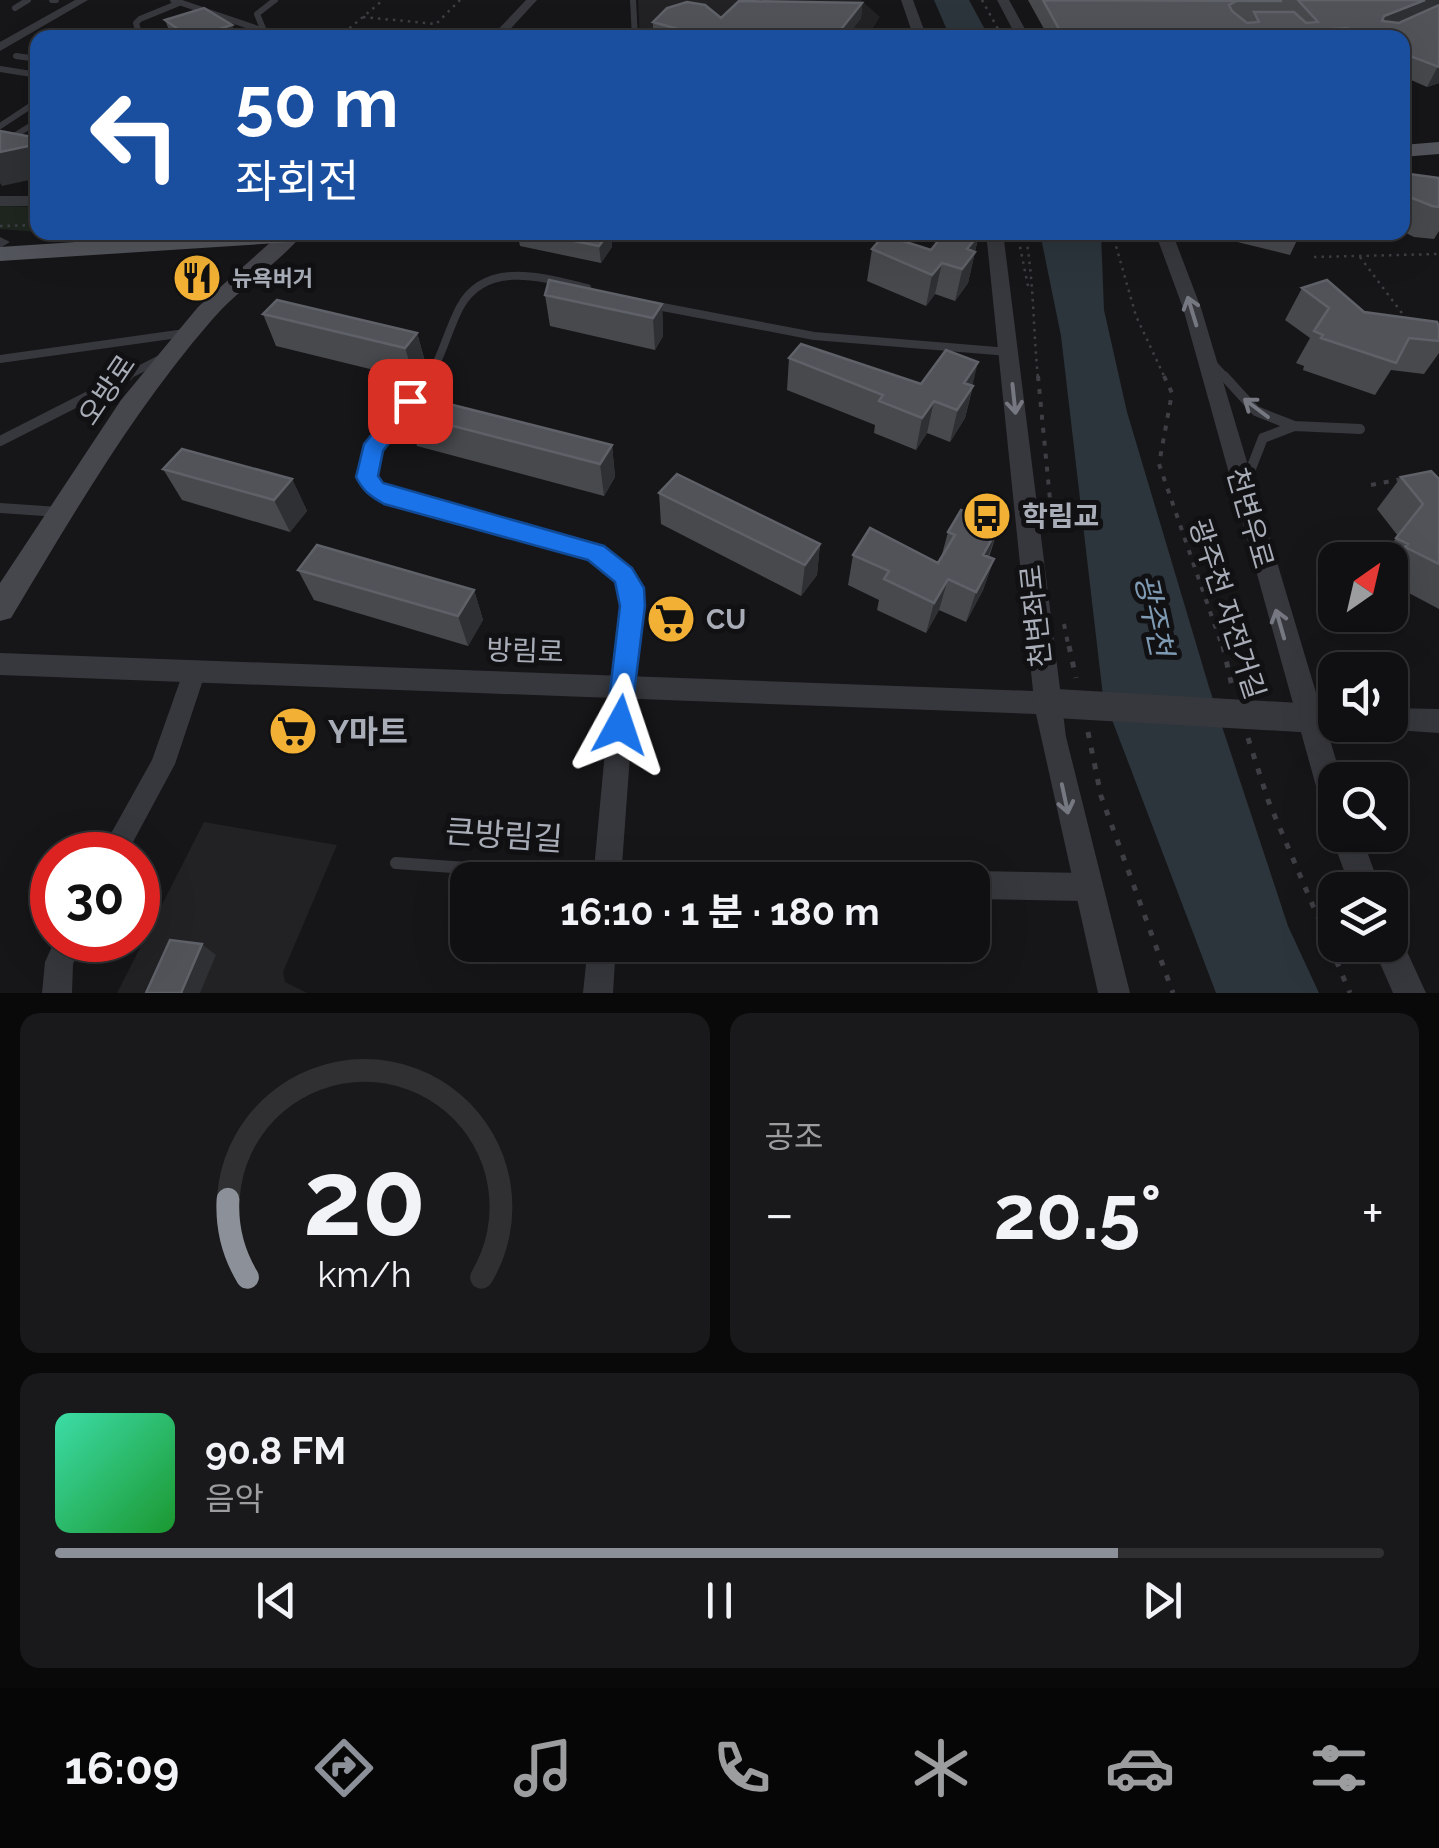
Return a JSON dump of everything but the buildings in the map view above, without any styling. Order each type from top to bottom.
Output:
[{"type":"main road","points":[[1410,151],[1439,149]]},
{"type":"main road","points":[[1410,167],[1439,165]]},
{"type":"main road","points":[[0,242],[32,240]]},
{"type":"main road","points":[[0,254],[204,240]]},
{"type":"main road","name":"오방로","points":[[0,609],[186,332],[232,285],[285,240]]},
{"type":"street","points":[[0,47],[83,0]]},
{"type":"street","points":[[503,30],[532,0]]},
{"type":"street","points":[[907,0],[917,30]]},
{"type":"street","points":[[1004,0],[1020,30]]},
{"type":"street","points":[[0,200],[30,201]]},
{"type":"street","name":"천변좌로","points":[[995,240],[1047,703],[1085,887],[1114,993]]},
{"type":"street","name":"천변우로","points":[[1165,240],[1205,356],[1242,490],[1318,709]]},
{"type":"street","name":"방림로","points":[[0,664],[1047,703],[1318,718]]},
{"type":"street","points":[[125,832],[163,764],[194,671]]},
{"type":"street","points":[[608,862],[623,687]]},
{"type":"street","points":[[1408,720],[1439,721]]},
{"type":"street","points":[[990,885],[1085,887]]},
{"type":"street","points":[[57,993],[59,962]]},
{"type":"street","points":[[598,993],[601,962]]},
{"type":"street","points":[[1396,962],[1410,993]]},
{"type":"lane","points":[[14,8],[28,0]]},
{"type":"lane","points":[[265,30],[256,14],[275,0]]},
{"type":"lane","points":[[634,0],[635,30]]},
{"type":"lane","points":[[138,30],[140,19],[176,1],[256,30]]},
{"type":"lane","points":[[16,56],[30,58]]},
{"type":"lane","points":[[0,69],[30,74]]},
{"type":"lane","points":[[0,126],[30,106]]},
{"type":"lane","points":[[0,146],[30,126]]},
{"type":"lane","points":[[0,146],[16,149]]},
{"type":"lane","points":[[602,292],[509,274],[478,284],[448,332],[430,376],[372,449],[367,477],[375,489],[392,498],[596,553],[613,564],[632,588],[623,687]]},
{"type":"lane","points":[[638,302],[694,316],[814,336],[1008,352]]},
{"type":"lane","points":[[0,360],[186,332]]},
{"type":"lane","points":[[0,441],[168,356]]},
{"type":"lane","points":[[1205,356],[1256,411],[1294,426],[1360,429]]},
{"type":"lane","points":[[1242,490],[1264,438],[1294,426]]},
{"type":"lane","points":[[0,508],[62,512]]},
{"type":"lane","name":"큰방림길","points":[[396,863],[450,867]]},
{"type":"path","points":[[348,30],[383,0]]},
{"type":"path","points":[[363,17],[436,24],[460,0]]},
{"type":"path","points":[[982,0],[999,30]]},
{"type":"path","points":[[0,226],[30,225]]},
{"type":"path","points":[[1019,240],[1030,290],[1052,530]]},
{"type":"path","points":[[1027,240],[1033,274],[1030,290]]},
{"type":"path","name":"광주천 자전거길","points":[[1114,240],[1136,316],[1170,386],[1171,414],[1161,439],[1159,464],[1212,607],[1236,698]]},
{"type":"path","points":[[1314,258],[1439,254]]},
{"type":"path","points":[[1360,257],[1407,321]]},
{"type":"path","points":[[1371,484],[1412,479]]},
{"type":"path","points":[[1064,620],[1079,690]]},
{"type":"path","points":[[1086,726],[1102,796],[1172,993]]},
{"type":"path","name":"광주천 자전거길","points":[[1246,732],[1268,800],[1350,993]]},
{"type":"shaded area","points":[[638,0],[861,0],[880,17],[872,30],[640,30]]},
{"type":"shaded area","points":[[0,206],[30,207],[30,231],[0,229]]},
{"type":"shaded area","points":[[204,822],[337,845],[283,972],[285,982],[307,993],[117,993],[133,962],[160,962],[160,908]]},
{"type":"water","points":[[934,0],[969,0],[985,30],[947,30]]},
{"type":"water","name":"광주천","points":[[1041,240],[1101,240],[1104,310],[1127,412],[1209,687],[1288,926],[1319,993],[1216,993],[1103,696],[1061,336]]},
{"type":"place","name":"뉴욕버거","points":[[197,278]]},
{"type":"place","name":"학림교","points":[[987,516]]},
{"type":"place","name":"CU","points":[[671,619]]},
{"type":"place","name":"Y마트","points":[[293,731]]},
{"type":"route","points":[[410,401],[372,449],[367,477],[375,489],[392,498],[596,553],[624,575],[632,588],[632,606],[620,725]]}]
